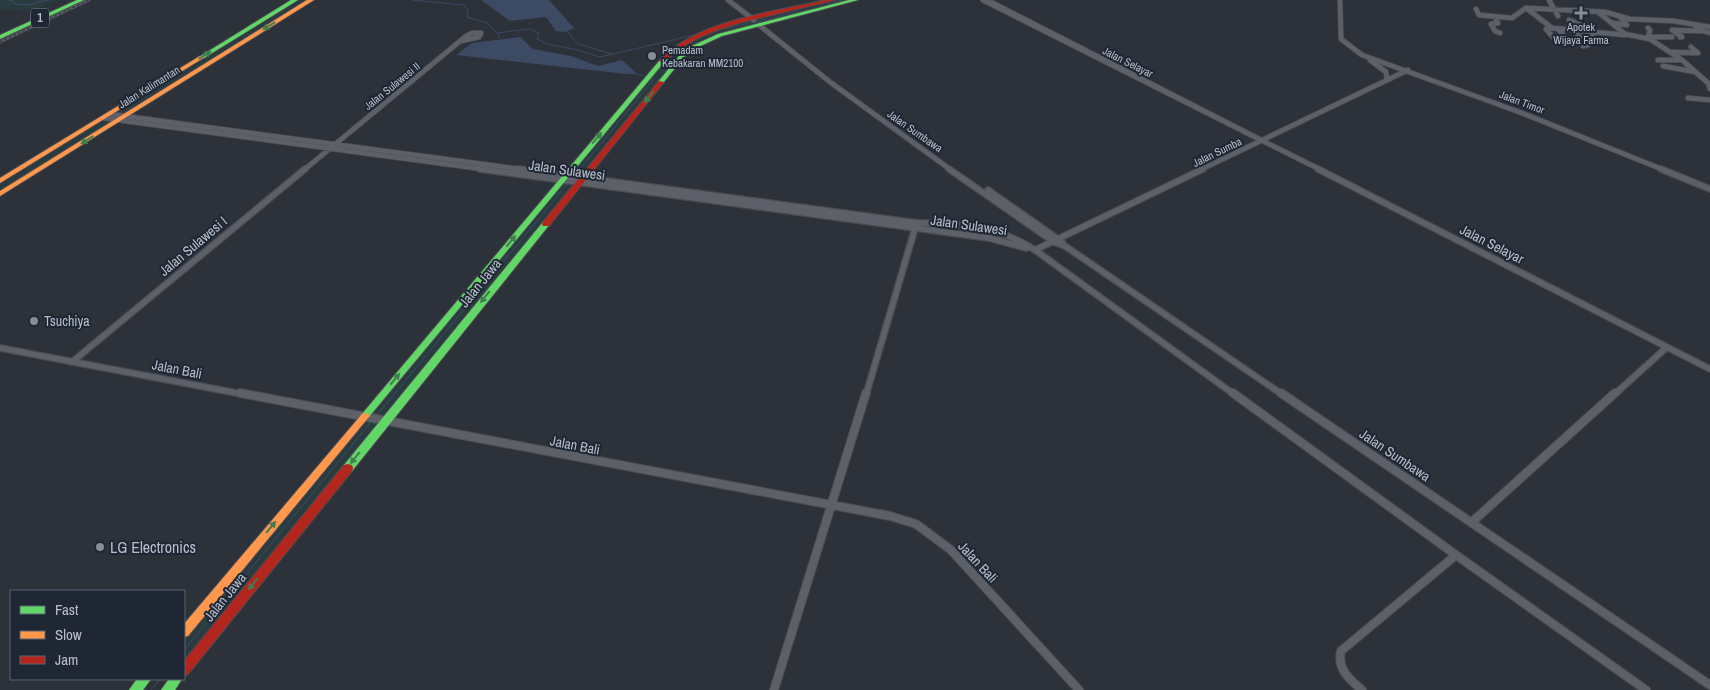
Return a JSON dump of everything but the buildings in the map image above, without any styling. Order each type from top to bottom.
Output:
[{"type":"main road","name":"1","points":[[0,33],[70,0]]},
{"type":"main road","name":"1","points":[[0,33],[81,0]]},
{"type":"main road","name":"Jalan Kalimantan","points":[[0,182],[295,0]]},
{"type":"main road","name":"Jalan Kalimantan","points":[[0,194],[311,0]]},
{"type":"main road","name":"Jalan Jawa","points":[[185,669],[578,180],[682,56],[694,47],[713,38],[832,0]]},
{"type":"main road","name":"Jalan Jawa","points":[[185,631],[367,417],[668,54],[702,34],[855,0]]},
{"type":"main road","points":[[668,54],[682,56]]},
{"type":"main road","points":[[649,76],[665,77]]},
{"type":"main road","points":[[135,690],[144,680]]},
{"type":"main road","points":[[167,690],[175,680]]},
{"type":"street","name":"Jalan Sumbawa","points":[[728,0],[908,138],[1710,685]]},
{"type":"street","name":"Jalan Selayar","points":[[983,0],[1710,369]]},
{"type":"street","name":"Jalan Selayar","points":[[987,0],[1117,67]]},
{"type":"street","name":"Jalan Timor","points":[[1340,0],[1341,39],[1362,55],[1408,70],[1522,113],[1710,189]]},
{"type":"street","points":[[1549,0],[1558,16]]},
{"type":"street","points":[[1526,8],[1552,28]]},
{"type":"street","points":[[1476,9],[1479,15],[1494,17],[1515,17],[1526,8],[1554,9],[1598,12],[1620,17],[1674,21],[1710,27]]},
{"type":"street","points":[[1598,12],[1611,23],[1618,26],[1625,35]]},
{"type":"street","points":[[1494,17],[1498,23],[1491,24],[1495,31],[1500,33]]},
{"type":"street","points":[[1618,26],[1628,24],[1620,17]]},
{"type":"street","points":[[1674,21],[1683,30]]},
{"type":"street","points":[[1553,37],[1546,29],[1558,29],[1567,24],[1584,26],[1593,37]]},
{"type":"street","points":[[1567,24],[1588,31],[1649,37],[1672,37]]},
{"type":"street","points":[[1695,26],[1700,30]]},
{"type":"street","points":[[1575,28],[1588,44],[1583,46]]},
{"type":"street","points":[[1648,28],[1650,30],[1649,37]]},
{"type":"street","points":[[1558,29],[1566,38]]},
{"type":"street","points":[[1680,37],[1682,37],[1672,30],[1700,30],[1710,33]]},
{"type":"street","points":[[1649,37],[1684,61],[1708,83],[1710,89]]},
{"type":"street","name":"Jalan Sulawesi II","points":[[332,147],[461,41]]},
{"type":"street","points":[[1670,52],[1698,53],[1691,47]]},
{"type":"street","points":[[1362,55],[1383,69],[1387,75],[1387,80]]},
{"type":"street","points":[[1658,60],[1695,63]]},
{"type":"street","points":[[1663,66],[1696,72]]},
{"type":"street","name":"Jalan Sumba","points":[[1035,250],[1408,70]]},
{"type":"street","points":[[1688,98],[1710,100]]},
{"type":"street","name":"Jalan Sulawesi","points":[[106,116],[916,226],[1009,242],[1040,255]]},
{"type":"street","name":"Jalan Sulawesi I","points":[[72,362],[332,147]]},
{"type":"street","name":"Jalan Sulawesi","points":[[916,226],[973,224],[998,230],[1035,250],[1040,255]]},
{"type":"street","points":[[972,236],[978,231],[973,224]]},
{"type":"street","points":[[774,690],[833,505],[916,226]]},
{"type":"street","points":[[1040,255],[1646,690]]},
{"type":"street","points":[[1472,522],[1667,347]]},
{"type":"street","name":"Jalan Bali","points":[[0,348],[607,464],[833,505],[890,516],[916,524],[951,550],[1079,690]]},
{"type":"street","points":[[1362,690],[1342,669],[1339,658],[1341,651],[1456,554]]},
{"type":"shaded area","points":[[0,0],[57,0],[31,11],[0,9]]},
{"type":"shaded area","points":[[295,0],[311,0],[125,116],[109,114]]},
{"type":"shaded area","points":[[832,0],[855,0],[730,32],[687,51],[582,178],[565,175],[668,54],[686,43],[726,26]]},
{"type":"shaded area","points":[[103,118],[119,120],[0,194],[0,182]]},
{"type":"shaded area","points":[[561,180],[578,183],[185,669],[185,631]]},
{"type":"water","points":[[481,0],[549,0],[574,28],[565,32],[556,31],[546,17],[510,21]]},
{"type":"water","points":[[520,37],[533,49],[571,56],[598,66],[622,60],[637,74],[456,55],[472,43]]},
{"type":"waterway","points":[[8,0],[13,1],[14,4],[27,5],[48,0]]},
{"type":"waterway","points":[[412,0],[464,5],[468,11],[467,17],[487,23],[497,33]]},
{"type":"waterway","points":[[723,29],[816,8],[842,0]]},
{"type":"waterway","points":[[497,33],[529,29],[539,33],[537,39],[547,44],[578,50],[600,57],[703,33]]},
{"type":"waterway","points":[[567,31],[578,44],[612,54]]},
{"type":"waterway","points":[[497,33],[500,38]]},
{"type":"waterway","points":[[637,74],[645,76]]},
{"type":"waterway","points":[[576,174],[653,80],[652,78]]},
{"type":"waterway","points":[[377,415],[568,183]]},
{"type":"waterway","points":[[185,649],[371,422]]},
{"type":"waterway","points":[[151,690],[159,680]]},
{"type":"railway","points":[[0,42],[89,0]]},
{"type":"traffic: fast","points":[[0,37],[81,0]]},
{"type":"traffic: fast","points":[[202,57],[295,0]]},
{"type":"traffic: fast","points":[[661,82],[682,56],[694,47],[720,35],[855,0]]},
{"type":"traffic: fast","points":[[365,416],[662,61]]},
{"type":"traffic: fast","points":[[348,468],[546,224]]},
{"type":"traffic: fast","points":[[135,690],[144,680]]},
{"type":"traffic: fast","points":[[167,690],[175,680]]},
{"type":"traffic: slow","points":[[0,194],[311,0]]},
{"type":"traffic: slow","points":[[0,181],[202,57]]},
{"type":"traffic: slow","points":[[185,631],[365,416]]},
{"type":"traffic: jam","points":[[662,61],[677,48],[696,37],[718,28],[832,0]]},
{"type":"traffic: jam","points":[[546,224],[661,82]]},
{"type":"traffic: jam","points":[[185,669],[348,468]]},
{"type":"place","name":"Apotek Wijaya Farma","points":[[1581,13]]},
{"type":"place","name":"Pemadam Kebakaran MM2100","points":[[652,56]]},
{"type":"place","name":"Tsuchiya","points":[[34,321]]},
{"type":"place","name":"LG Electronics","points":[[100,547]]}]
